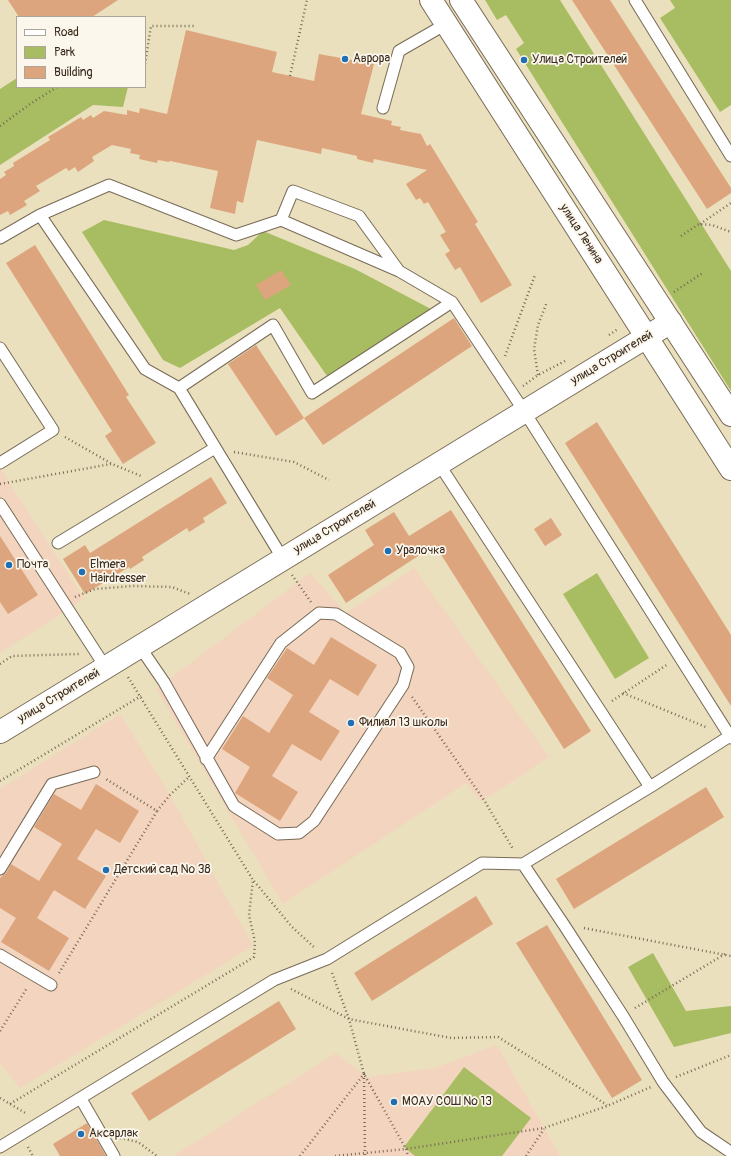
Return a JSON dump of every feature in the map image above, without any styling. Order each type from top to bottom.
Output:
[{"type":"main road","name":"улица Ленина","points":[[431,0],[731,469]]},
{"type":"main road","points":[[461,0],[731,415]]},
{"type":"main road","name":"улица Строителей","points":[[0,732],[107,661],[140,647],[287,567],[439,464],[671,322]]},
{"type":"lane","points":[[635,0],[731,156]]},
{"type":"lane","points":[[383,108],[399,51],[446,24]]},
{"type":"lane","points":[[0,238],[40,215],[109,184],[236,234],[280,220],[399,271],[452,302],[524,412],[730,737],[523,864],[482,863],[327,960],[274,980],[0,1147]]},
{"type":"lane","points":[[280,220],[293,191],[358,216],[399,271]]},
{"type":"lane","points":[[40,215],[145,369],[179,388],[287,567]]},
{"type":"lane","points":[[179,388],[273,325],[312,394],[452,302]]},
{"type":"lane","points":[[0,462],[53,430],[1,352]]},
{"type":"lane","points":[[58,543],[215,448]]},
{"type":"lane","points":[[439,464],[650,787]]},
{"type":"lane","points":[[0,504],[63,601],[107,661]]},
{"type":"lane","points":[[140,647],[164,682],[206,759],[234,806],[278,834],[300,833],[314,821],[403,685],[408,667],[400,654],[336,614],[319,612],[281,643],[206,759]]},
{"type":"lane","points":[[0,868],[52,784],[94,772]]},
{"type":"lane","points":[[523,864],[623,1016],[663,1082],[701,1132],[729,1152]]},
{"type":"lane","points":[[0,955],[52,985]]},
{"type":"lane","points":[[81,1099],[114,1156]]},
{"type":"path","points":[[290,76],[307,0]]},
{"type":"path","points":[[146,58],[151,26],[194,26]]},
{"type":"path","points":[[0,126],[55,88]]},
{"type":"path","points":[[681,236],[731,203]]},
{"type":"path","points":[[699,224],[712,225],[731,232]]},
{"type":"path","points":[[498,373],[535,275]]},
{"type":"path","points":[[538,375],[534,349],[538,325],[547,302]]},
{"type":"path","points":[[512,394],[538,375],[571,359]]},
{"type":"path","points":[[53,430],[112,464],[158,483]]},
{"type":"path","points":[[215,448],[257,457],[294,462],[329,480]]},
{"type":"path","points":[[0,484],[112,464]]},
{"type":"path","points":[[287,567],[319,612]]},
{"type":"path","points":[[63,601],[95,589],[133,586],[172,587],[190,594],[183,598]]},
{"type":"path","points":[[0,664],[12,656],[107,661],[141,696],[254,880],[292,927],[327,960],[349,1019],[364,1074],[408,1156]]},
{"type":"path","points":[[599,708],[679,657]]},
{"type":"path","points":[[403,685],[484,800],[523,864]]},
{"type":"path","points":[[623,693],[730,737]]},
{"type":"path","points":[[0,781],[141,696]]},
{"type":"path","points":[[94,772],[157,811]]},
{"type":"path","points":[[52,985],[157,811],[170,795],[189,776]]},
{"type":"path","points":[[10,1104],[254,957],[255,942],[249,915],[254,880]]},
{"type":"path","points":[[564,925],[731,956]]},
{"type":"path","points":[[623,1016],[726,954]]},
{"type":"path","points":[[0,1031],[35,975]]},
{"type":"path","points":[[274,980],[349,1019],[451,1038],[498,1037],[607,1106]]},
{"type":"path","points":[[335,1156],[364,1155],[406,1150],[544,1128],[607,1106],[731,1055]]},
{"type":"path","points":[[364,1074],[364,1155]]},
{"type":"path","points":[[300,1156],[364,1074]]},
{"type":"path","points":[[0,1098],[41,1122]]},
{"type":"path","points":[[526,1156],[544,1128]]},
{"type":"path","points":[[100,1133],[138,1142],[157,1156]]},
{"type":"shaded area","points":[[0,468],[84,599],[0,653]]},
{"type":"shaded area","name":"Филиал 13 школы","points":[[414,568],[549,757],[481,802],[466,783],[283,904],[156,689],[310,573],[346,613]]},
{"type":"shaded area","name":"Детский сад № 38","points":[[120,714],[170,795],[253,946],[20,1088],[0,1064],[0,789]]},
{"type":"shaded area","name":"МОАУ СОШ № 13","points":[[497,1045],[560,1156],[173,1156],[336,1053],[367,1077],[435,1068]]},
{"type":"green space","points":[[485,0],[560,0],[731,271],[731,391],[516,49],[524,43],[506,15],[497,20]]},
{"type":"green space","points":[[670,0],[731,0],[731,105],[720,112],[660,18],[675,8]]},
{"type":"green space","points":[[16,79],[16,88],[128,88],[123,107],[93,105],[0,165],[0,89]]},
{"type":"green space","points":[[104,220],[234,250],[248,245],[263,231],[355,269],[431,309],[327,376],[280,308],[180,368],[163,360],[82,232]]},
{"type":"green space","points":[[597,573],[649,658],[615,679],[563,594]]},
{"type":"green space","points":[[653,953],[686,1011],[731,1006],[731,1033],[674,1047],[628,967]]},
{"type":"green space","points":[[464,1067],[531,1118],[502,1156],[415,1156],[404,1147]]},
{"type":"building","points":[[8,0],[118,0],[94,16],[18,16]]},
{"type":"building","points":[[572,0],[610,0],[731,188],[731,193],[707,209]]},
{"type":"building","points":[[186,30],[277,52],[272,72],[314,81],[319,54],[374,64],[361,114],[392,121],[391,125],[401,127],[400,130],[421,134],[427,146],[430,144],[478,222],[475,224],[512,285],[481,303],[460,267],[455,270],[445,254],[450,251],[440,235],[446,232],[428,202],[424,204],[420,198],[416,200],[406,184],[427,170],[374,159],[373,163],[357,159],[357,156],[322,148],[321,154],[257,140],[243,203],[237,201],[235,214],[210,208],[218,171],[170,161],[158,160],[157,163],[139,159],[140,155],[130,153],[131,149],[112,145],[92,157],[94,161],[78,172],[75,167],[69,171],[66,168],[36,186],[40,191],[24,201],[27,205],[10,215],[8,211],[0,215],[0,179],[6,175],[4,172],[14,166],[13,163],[50,140],[48,137],[81,117],[83,120],[91,115],[93,118],[104,111],[127,115],[127,110],[139,113],[140,108],[167,114]]},
{"type":"building","points":[[35,245],[129,395],[126,397],[156,443],[123,464],[105,436],[112,431],[6,263]]},
{"type":"building","points":[[281,270],[291,285],[265,300],[256,285]]},
{"type":"building","points":[[454,318],[472,346],[323,445],[304,418]]},
{"type":"building","points":[[256,345],[304,418],[276,436],[228,364]]},
{"type":"building","points":[[597,422],[731,635],[731,706],[565,443]]},
{"type":"building","points":[[211,477],[227,503],[203,518],[205,522],[189,532],[187,528],[142,557],[144,560],[130,569],[129,567],[85,594],[63,559],[85,545],[90,553]]},
{"type":"building","points":[[451,510],[591,731],[564,749],[435,545],[346,603],[328,575],[374,545],[365,530],[394,512],[409,536]]},
{"type":"building","points":[[551,518],[562,535],[545,546],[534,529]]},
{"type":"building","name":"Почта","points":[[0,536],[38,595],[8,614],[0,602]]},
{"type":"building","points":[[331,637],[377,665],[358,696],[330,679],[309,712],[340,731],[321,761],[292,744],[272,776],[298,792],[280,821],[235,793],[250,767],[222,749],[243,716],[269,733],[293,695],[267,678],[287,648],[314,665]]},
{"type":"building","points":[[96,784],[139,811],[120,843],[96,829],[77,859],[106,876],[85,909],[54,890],[37,918],[69,938],[49,971],[1,942],[16,918],[0,908],[0,878],[6,873],[11,864],[39,881],[62,844],[34,827],[54,794],[81,810]]},
{"type":"building","points":[[706,787],[724,817],[574,909],[556,879]]},
{"type":"building","points":[[476,896],[493,924],[372,1001],[354,973]]},
{"type":"building","points":[[547,925],[642,1080],[612,1098],[516,943]]},
{"type":"building","points":[[279,1001],[296,1029],[149,1121],[131,1093]]},
{"type":"building","name":"Аксарлак","points":[[87,1123],[106,1156],[60,1156],[53,1144]]},
{"type":"place","name":"Аврора","points":[[345,59]]},
{"type":"place","name":"Улица Строителей","points":[[524,60]]},
{"type":"place","name":"Уралочка","points":[[388,551]]},
{"type":"place","name":"Почта","points":[[9,565]]},
{"type":"place","name":"Elmera Hairdresser","points":[[82,572]]},
{"type":"place","name":"Филиал 13 школы","points":[[351,723]]},
{"type":"place","name":"Детский сад № 38","points":[[106,870]]},
{"type":"place","name":"МОАУ СОШ № 13","points":[[394,1102]]},
{"type":"place","name":"Аксарлак","points":[[81,1134]]}]
